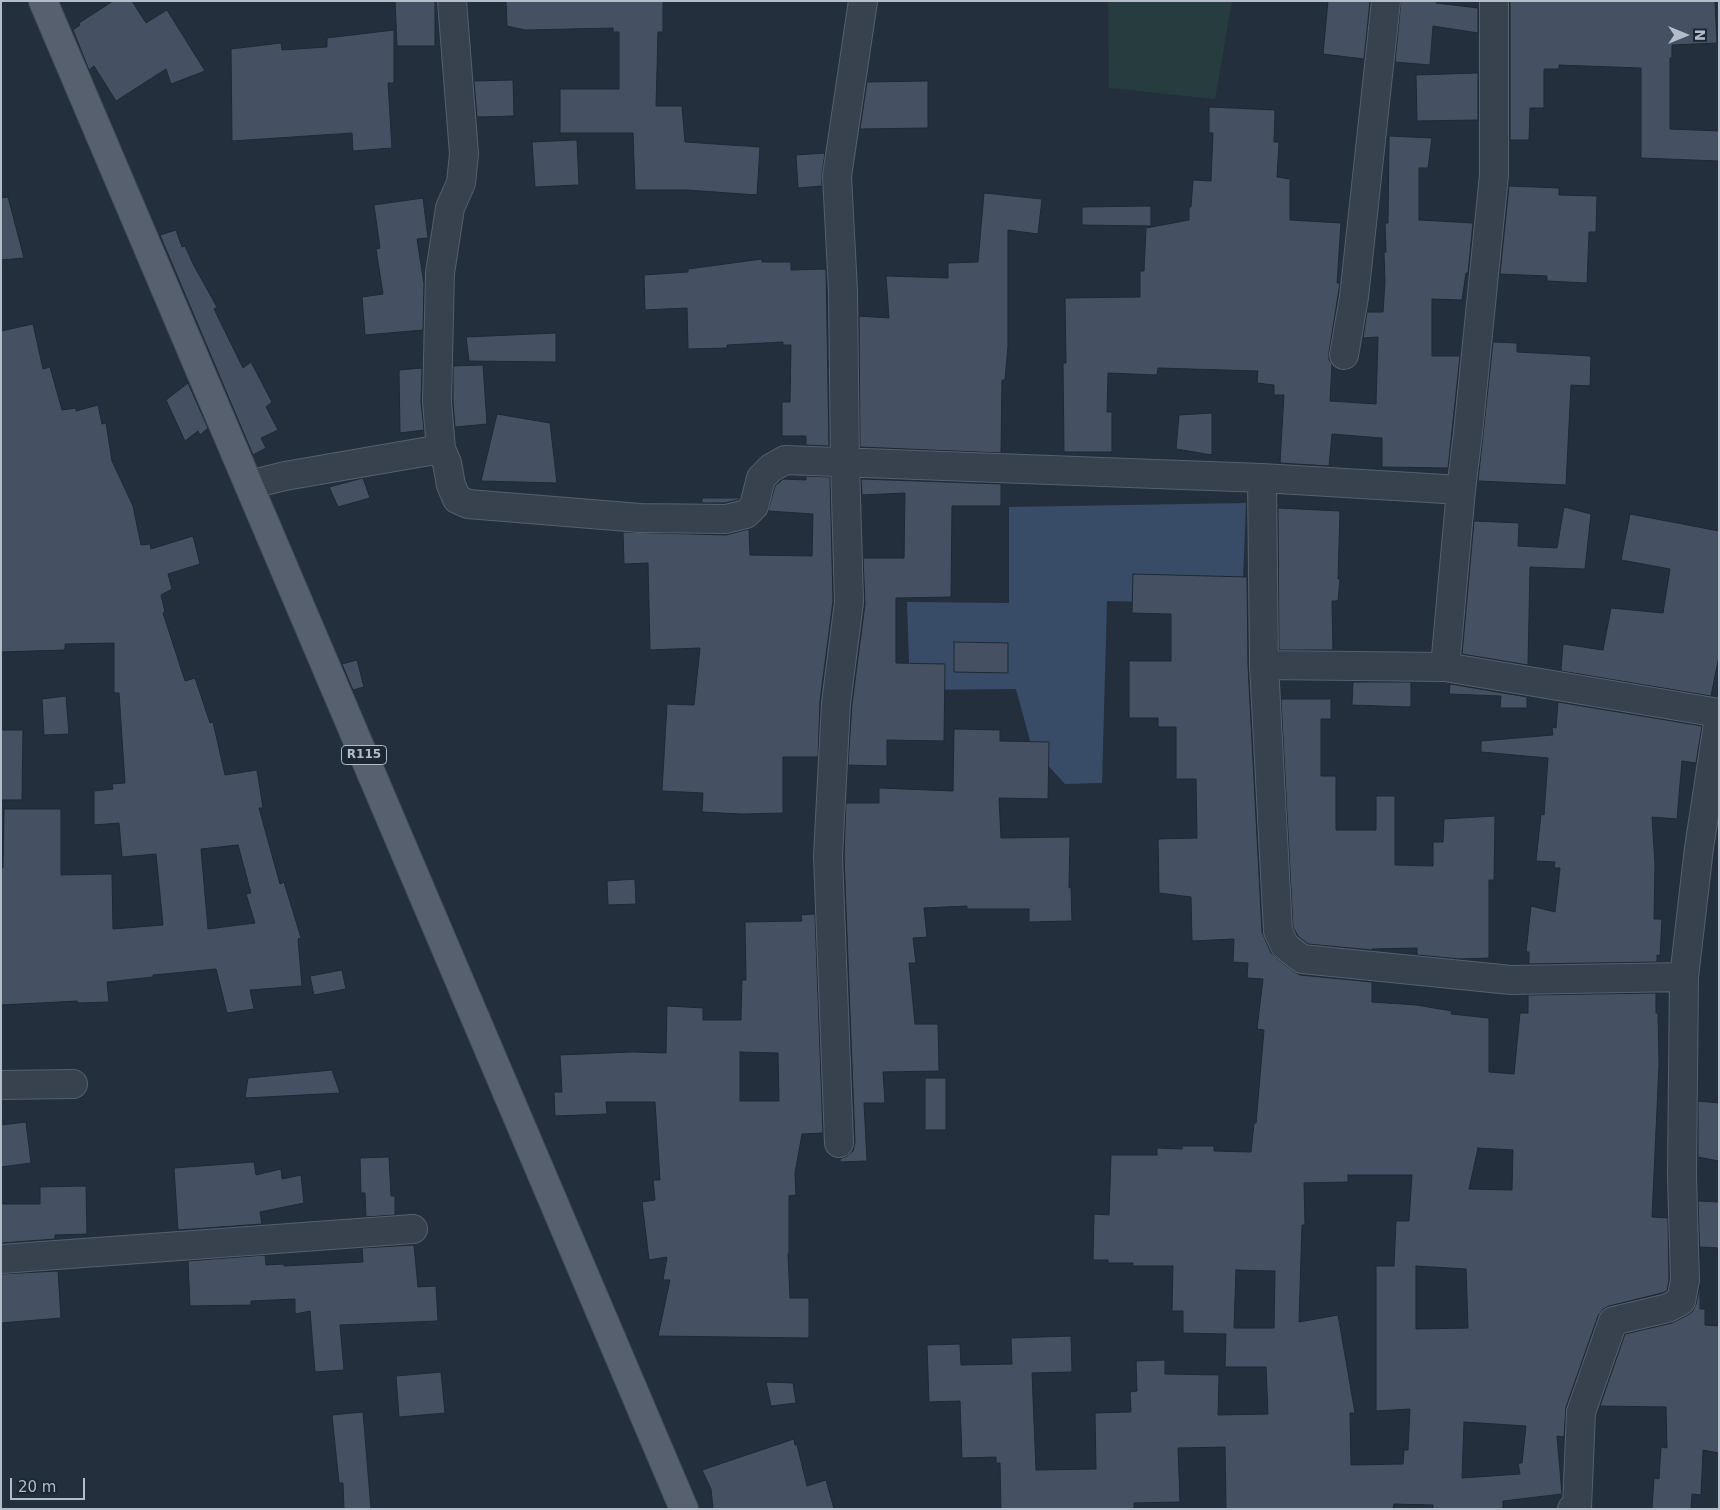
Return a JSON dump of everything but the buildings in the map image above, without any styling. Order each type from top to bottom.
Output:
[{"type":"main road","name":"R115","points":[[43,1],[684,1509]]},
{"type":"street","points":[[452,1],[464,154],[461,183],[450,208],[440,273],[437,402],[441,449],[457,499],[468,504],[640,518],[726,519],[746,514],[754,506],[761,478],[770,468],[785,460],[1262,478],[1461,490]]},
{"type":"street","points":[[839,1143],[828,856],[836,703],[850,602],[845,463],[843,292],[837,176],[863,1]]},
{"type":"street","points":[[1344,355],[1354,297],[1386,1]]},
{"type":"street","points":[[1445,667],[1461,490],[1494,174],[1494,1]]},
{"type":"street","points":[[249,485],[285,476],[441,449]]},
{"type":"street","points":[[1262,478],[1264,665],[1278,931],[1285,946],[1302,959],[1511,980],[1684,977]]},
{"type":"street","points":[[1264,665],[1445,667],[1719,714]]},
{"type":"street","points":[[1572,1509],[1577,1508],[1581,1412],[1613,1321],[1668,1308],[1681,1301],[1685,1280],[1682,1176],[1684,977],[1699,848],[1717,748],[1719,718]]},
{"type":"street","points":[[1,1085],[73,1084]]},
{"type":"street","points":[[1,1259],[414,1229]]},
{"type":"green space","points":[[1108,1],[1232,1],[1215,99],[1109,88]]},
{"type":"water","points":[[1246,503],[1242,604],[1107,601],[1102,783],[1065,784],[1032,748],[1016,689],[910,690],[907,602],[1009,603],[1009,507]]}]
